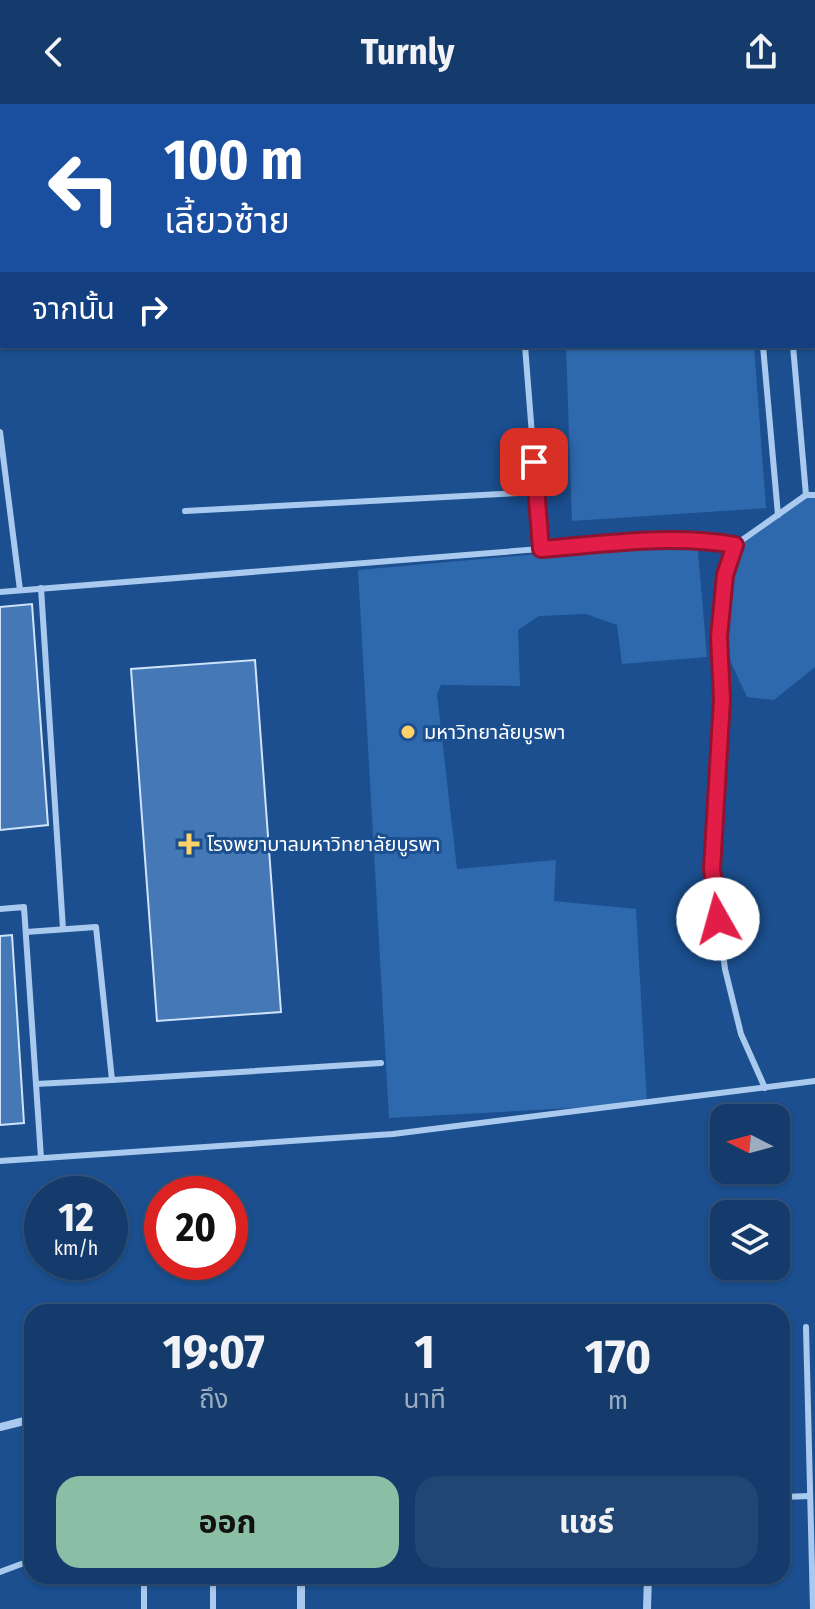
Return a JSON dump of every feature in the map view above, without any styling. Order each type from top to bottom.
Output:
[{"type":"street","points":[[0,1427],[24,1421]]},
{"type":"street","points":[[301,1584],[301,1609]]},
{"type":"street","points":[[647,1609],[648,1584]]},
{"type":"lane","points":[[525,348],[541,549]]},
{"type":"lane","points":[[763,348],[778,515]]},
{"type":"lane","points":[[793,348],[806,495]]},
{"type":"lane","points":[[0,432],[20,590]]},
{"type":"lane","points":[[185,511],[536,492]]},
{"type":"lane","points":[[765,1088],[741,1034],[725,969],[712,869],[722,699],[719,637],[725,575],[735,545],[806,495],[815,495]]},
{"type":"lane","points":[[0,592],[666,539],[708,540],[735,545]]},
{"type":"lane","points":[[41,588],[63,929]]},
{"type":"lane","points":[[0,909],[24,907],[41,1158]]},
{"type":"lane","points":[[26,932],[96,927],[112,1080]]},
{"type":"lane","points":[[36,1084],[381,1063]]},
{"type":"lane","points":[[0,1161],[393,1134],[815,1081]]},
{"type":"lane","points":[[806,1327],[813,1609]]},
{"type":"lane","points":[[790,1497],[810,1496]]},
{"type":"lane","points":[[0,1572],[24,1563]]},
{"type":"lane","points":[[144,1584],[144,1609]]},
{"type":"lane","points":[[213,1584],[213,1609]]},
{"type":"shaded area","points":[[566,348],[754,348],[766,508],[572,521]]},
{"type":"shaded area","points":[[815,496],[815,667],[774,700],[747,697],[719,637],[725,575],[747,536],[799,500]]},
{"type":"shaded area","points":[[697,540],[707,657],[622,664],[617,625],[586,614],[539,616],[518,630],[520,686],[441,685],[437,694],[457,869],[556,860],[554,901],[636,909],[647,1104],[389,1118],[358,570]]},
{"type":"building","points":[[32,604],[48,825],[0,830],[0,607]]},
{"type":"building","points":[[255,660],[281,1012],[157,1021],[131,669]]},
{"type":"building","points":[[12,935],[24,1123],[0,1125],[0,936]]},
{"type":"place","name":"มหาวิทยาลัยบูรพา","points":[[408,732]]},
{"type":"place","name":"โรงพยาบาลมหาวิทยาลัยบูรพา","points":[[189,844]]},
{"type":"route","points":[[534,462],[541,549],[666,539],[708,540],[735,545],[725,575],[719,637],[722,699],[712,869],[718,919]]}]
